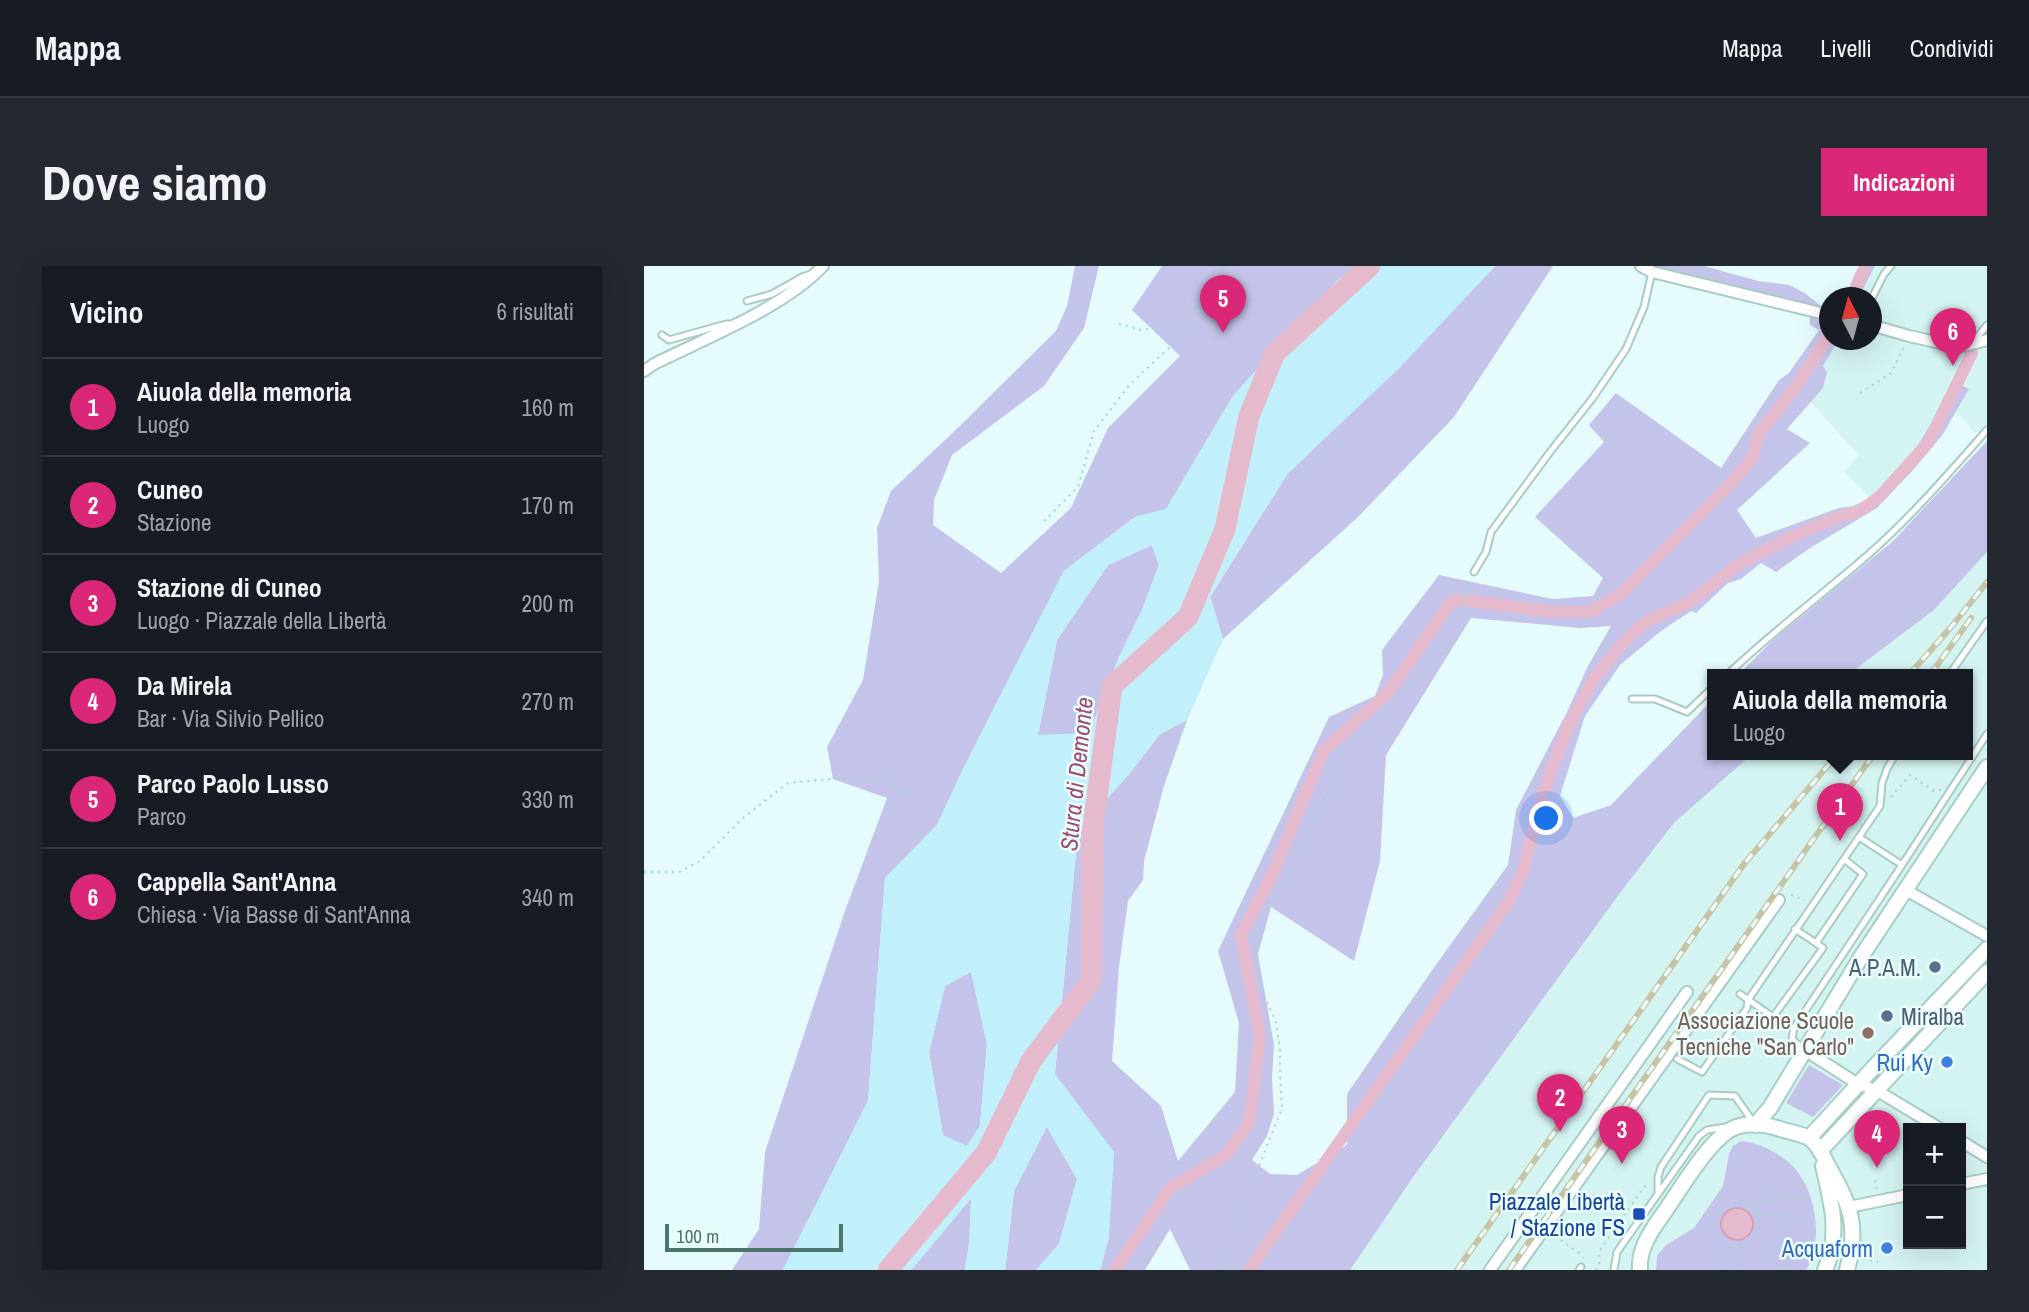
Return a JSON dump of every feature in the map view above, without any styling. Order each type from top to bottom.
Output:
[{"type":"main road","points":[[1755,1125],[1770,1108],[1904,889],[1987,767]]},
{"type":"main road","points":[[1809,1138],[1987,949]]},
{"type":"main road","points":[[1820,1151],[1987,972]]},
{"type":"main road","points":[[1640,1270],[1646,1239],[1700,1161],[1722,1135],[1736,1127],[1755,1125],[1771,1126],[1809,1138],[1820,1151],[1849,1207],[1852,1250],[1847,1270]]},
{"type":"main road","points":[[1820,1151],[1833,1203],[1832,1247],[1825,1270]]},
{"type":"street","points":[[1641,266],[1652,272],[1819,313]]},
{"type":"street","points":[[644,371],[772,304],[810,279],[820,269]]},
{"type":"street","points":[[1882,328],[1959,347],[1987,340]]},
{"type":"street","points":[[1904,889],[1987,936]]},
{"type":"street","points":[[1515,1270],[1779,900]]},
{"type":"street","points":[[1490,1270],[1687,992]]},
{"type":"street","points":[[1804,1049],[1858,1084],[1876,1090],[1931,1123]]},
{"type":"street","points":[[1966,1144],[1987,1157]]},
{"type":"street","points":[[1966,1183],[1987,1179]]},
{"type":"street","points":[[1849,1207],[1903,1196]]},
{"type":"lane","points":[[1878,287],[1891,266]]},
{"type":"lane","points":[[747,301],[772,294],[820,269]]},
{"type":"lane","points":[[1474,572],[1486,552],[1491,532],[1592,400],[1626,349],[1644,307],[1652,272]]},
{"type":"lane","points":[[662,335],[669,340],[733,324]]},
{"type":"lane","points":[[1972,344],[1987,326]]},
{"type":"lane","points":[[1733,669],[1920,506],[1987,430]]},
{"type":"lane","points":[[1953,669],[1987,621]]},
{"type":"lane","points":[[1632,699],[1655,699],[1687,712],[1707,693]]},
{"type":"lane","points":[[1973,756],[1987,734]]},
{"type":"lane","points":[[1677,1059],[1702,1072],[1880,806],[1882,783],[1892,760]]},
{"type":"lane","points":[[1804,1049],[1792,1039],[1794,1028],[1970,760]]},
{"type":"lane","points":[[1859,837],[1902,865]]},
{"type":"lane","points":[[1816,943],[1864,874],[1844,859]]},
{"type":"lane","points":[[1740,995],[1773,1017],[1823,948],[1796,929]]},
{"type":"lane","points":[[1658,1193],[1661,1167],[1709,1095],[1735,1096],[1755,1125]]},
{"type":"lane","points":[[1614,1270],[1617,1252],[1699,1136],[1718,1127],[1736,1127]]},
{"type":"path","points":[[1044,522],[1078,487],[1094,431],[1131,383],[1171,346],[1223,266]]},
{"type":"path","points":[[1119,324],[1141,330],[1186,323]]},
{"type":"path","points":[[1860,393],[1891,373],[1904,346]]},
{"type":"path","points":[[1220,1270],[1229,1259],[1255,1176],[1282,1108],[1276,1021],[1260,986],[1254,945],[1260,916],[1301,857],[1343,754],[1455,639],[1461,622],[1465,588],[1474,572]]},
{"type":"path","points":[[1880,806],[1910,775],[1934,791],[1943,789]]},
{"type":"path","points":[[644,872],[679,873],[700,861],[743,818],[788,783],[840,778],[883,783],[916,794]]},
{"type":"path","points":[[1779,900],[1787,893],[1815,902]]},
{"type":"path","points":[[1596,1270],[1600,1265],[1600,1250],[1644,1187],[1658,1177]]},
{"type":"path","points":[[1748,1206],[1775,1197],[1809,1198]]},
{"type":"path","points":[[1743,1270],[1735,1247],[1719,1237],[1715,1220],[1724,1205],[1741,1202],[1756,1211],[1776,1217],[1787,1214],[1815,1223]]},
{"type":"path","points":[[1735,1247],[1751,1243],[1760,1228],[1756,1211]]},
{"type":"path","points":[[1552,1233],[1582,1255],[1582,1268]]},
{"type":"path","points":[[1755,1236],[1785,1256]]},
{"type":"path","points":[[1722,1270],[1727,1242]]},
{"type":"shaded area","points":[[1075,266],[1099,266],[1084,328],[1044,386],[952,455],[934,500],[933,525],[1001,573],[1071,508],[1108,428],[1180,356],[1132,310],[1162,266],[1358,266],[1337,281],[1233,396],[1166,509],[1135,517],[1064,571],[937,825],[885,878],[868,1101],[783,1270],[732,1270],[759,1229],[765,1152],[845,911],[887,798],[833,779],[827,747],[863,680],[879,581],[877,528],[891,491],[1056,331],[1067,306]]},
{"type":"shaded area","points":[[1495,266],[1553,266],[1454,417],[1358,517],[1223,639],[1210,597],[1288,473],[1399,368]]},
{"type":"shaded area","points":[[1656,266],[1704,266],[1758,281],[1789,285],[1819,304],[1819,330],[1810,325],[1810,306],[1672,273]]},
{"type":"shaded area","points":[[1861,266],[1875,266],[1864,287],[1851,287]]},
{"type":"shaded area","points":[[1875,266],[1987,266],[1987,432],[1974,432],[1956,411],[1969,389],[1923,440],[1906,465],[1871,498],[1844,472],[1859,455],[1810,402],[1823,388],[1822,366],[1832,350],[1882,350],[1882,287],[1865,287]]},
{"type":"shaded area","points":[[1819,330],[1819,350],[1832,350],[1823,366],[1827,372],[1823,388],[1787,429],[1810,443],[1737,510],[1756,538],[1871,498],[1906,465],[1956,382],[1969,389],[1943,434],[1877,508],[1776,572],[1761,563],[1741,579],[1728,583],[1696,613],[1691,611],[1661,631],[1620,665],[1585,716],[1560,796],[1573,818],[1611,805],[1707,705],[1707,760],[1745,760],[1674,823],[1416,1173],[1350,1270],[1190,1270],[1170,1229],[1145,1270],[1100,1270],[1109,1237],[1055,1074],[1078,831],[1130,773],[1160,734],[1187,720],[1164,786],[1144,861],[1143,880],[1128,901],[1119,967],[1112,1061],[1161,1106],[1178,1161],[1235,1092],[1239,1023],[1218,951],[1329,717],[1375,696],[1383,675],[1382,650],[1439,575],[1553,599],[1593,596],[1603,578],[1535,517],[1604,442],[1589,425],[1616,393],[1721,468],[1779,380],[1789,373]],"holes":[[[1471,618],[1580,628],[1611,626],[1516,810],[1508,865],[1347,1094],[1347,1145],[1297,1175],[1270,1174],[1252,1160],[1267,1136],[1274,1114],[1274,1045],[1258,954],[1271,907],[1354,961],[1380,861],[1386,755]]]},
{"type":"shaded area","points":[[1987,441],[1987,552],[1934,610],[1856,669],[1744,669],[1774,639],[1892,542]]},
{"type":"shaded area","points":[[1152,545],[1159,565],[1089,734],[1038,735],[1057,640],[1108,565]]},
{"type":"shaded area","points":[[1987,552],[1987,1270],[1350,1270],[1416,1173],[1674,823],[1745,760],[1973,760],[1973,669],[1856,669],[1934,610]]},
{"type":"shaded area","points":[[971,971],[987,1044],[980,1126],[967,1146],[943,1136],[929,1052],[945,986]]},
{"type":"shaded area","points":[[1809,1065],[1843,1085],[1813,1117],[1786,1103]]},
{"type":"shaded area","points":[[1047,1126],[1077,1179],[1059,1244],[1036,1270],[1005,1270],[1014,1191]]},
{"type":"shaded area","points":[[1741,1141],[1756,1144],[1779,1155],[1792,1165],[1804,1182],[1813,1206],[1816,1233],[1815,1246],[1806,1270],[1656,1270],[1657,1256],[1666,1245],[1694,1228],[1723,1186],[1729,1154],[1733,1146]]},
{"type":"shaded area","points":[[972,1197],[965,1270],[911,1270]]},
{"type":"shaded area","points":[[1737,1208],[1748,1213],[1753,1224],[1748,1235],[1737,1240],[1726,1235],[1721,1224],[1726,1213]]},
{"type":"sand","points":[[1358,266],[1495,266],[1399,368],[1288,473],[1210,596],[1223,639],[1187,720],[1160,734],[1130,773],[1078,831],[1055,1074],[1114,1152],[1109,1237],[1100,1270],[1036,1270],[1059,1244],[1077,1179],[1047,1127],[1014,1191],[1005,1270],[965,1270],[971,1198],[911,1270],[783,1270],[868,1101],[885,878],[937,825],[1064,571],[1135,517],[1166,509],[1233,396],[1338,281]],"holes":[[[1152,545],[1159,565],[1089,733],[1038,735],[1057,640],[1108,565]],[[971,972],[987,1044],[980,1126],[967,1146],[943,1135],[929,1052],[945,986]]]},
{"type":"waterway","name":"Stura di Demonte","points":[[888,1270],[986,1153],[1031,1061],[1091,981],[1093,827],[1112,686],[1188,617],[1225,529],[1249,416],[1275,353],[1370,266]]},
{"type":"waterway","points":[[1856,287],[1865,266]]},
{"type":"waterway","points":[[1468,601],[1554,612],[1590,612],[1621,594],[1731,483],[1753,457],[1759,433],[1797,385],[1819,350]]},
{"type":"waterway","points":[[1249,1270],[1509,901],[1524,869],[1540,801],[1568,727],[1593,680],[1619,647],[1644,623],[1687,604],[1739,564],[1789,538],[1835,518],[1860,511],[1880,496],[1928,443],[1972,353]]},
{"type":"waterway","points":[[1115,1270],[1170,1188],[1225,1156],[1249,1123],[1260,1036],[1241,935],[1272,875],[1324,750],[1387,694],[1448,606],[1453,600],[1460,600]]},
{"type":"railway","points":[[1914,669],[1987,582]]},
{"type":"railway","points":[[1934,669],[1971,618]]},
{"type":"railway","points":[[1457,1270],[1744,864],[1833,760]]},
{"type":"railway","points":[[1509,1270],[1869,760]]},
{"type":"place","name":"Parco Paolo Lusso","points":[[1223,333]]},
{"type":"place","name":"Cappella Sant'Anna","points":[[1953,366]]},
{"type":"place","name":"Aiuola della memoria","points":[[1840,841]]},
{"type":"place","name":"A.P.A.M.","points":[[1935,967]]},
{"type":"place","name":"Miralba","points":[[1887,1016]]},
{"type":"place","name":"Associazione Scuole Tecniche \"San Carlo\"","points":[[1868,1033]]},
{"type":"place","name":"Rui Ky","points":[[1947,1062]]},
{"type":"place","name":"Cuneo","points":[[1560,1132]]},
{"type":"place","name":"Stazione di Cuneo","points":[[1622,1164]]},
{"type":"place","name":"Da Mirela","points":[[1877,1168]]},
{"type":"place","name":"Piazzale Libertà / Stazione FS","points":[[1639,1214]]},
{"type":"place","name":"Acquaform","points":[[1887,1248]]}]
